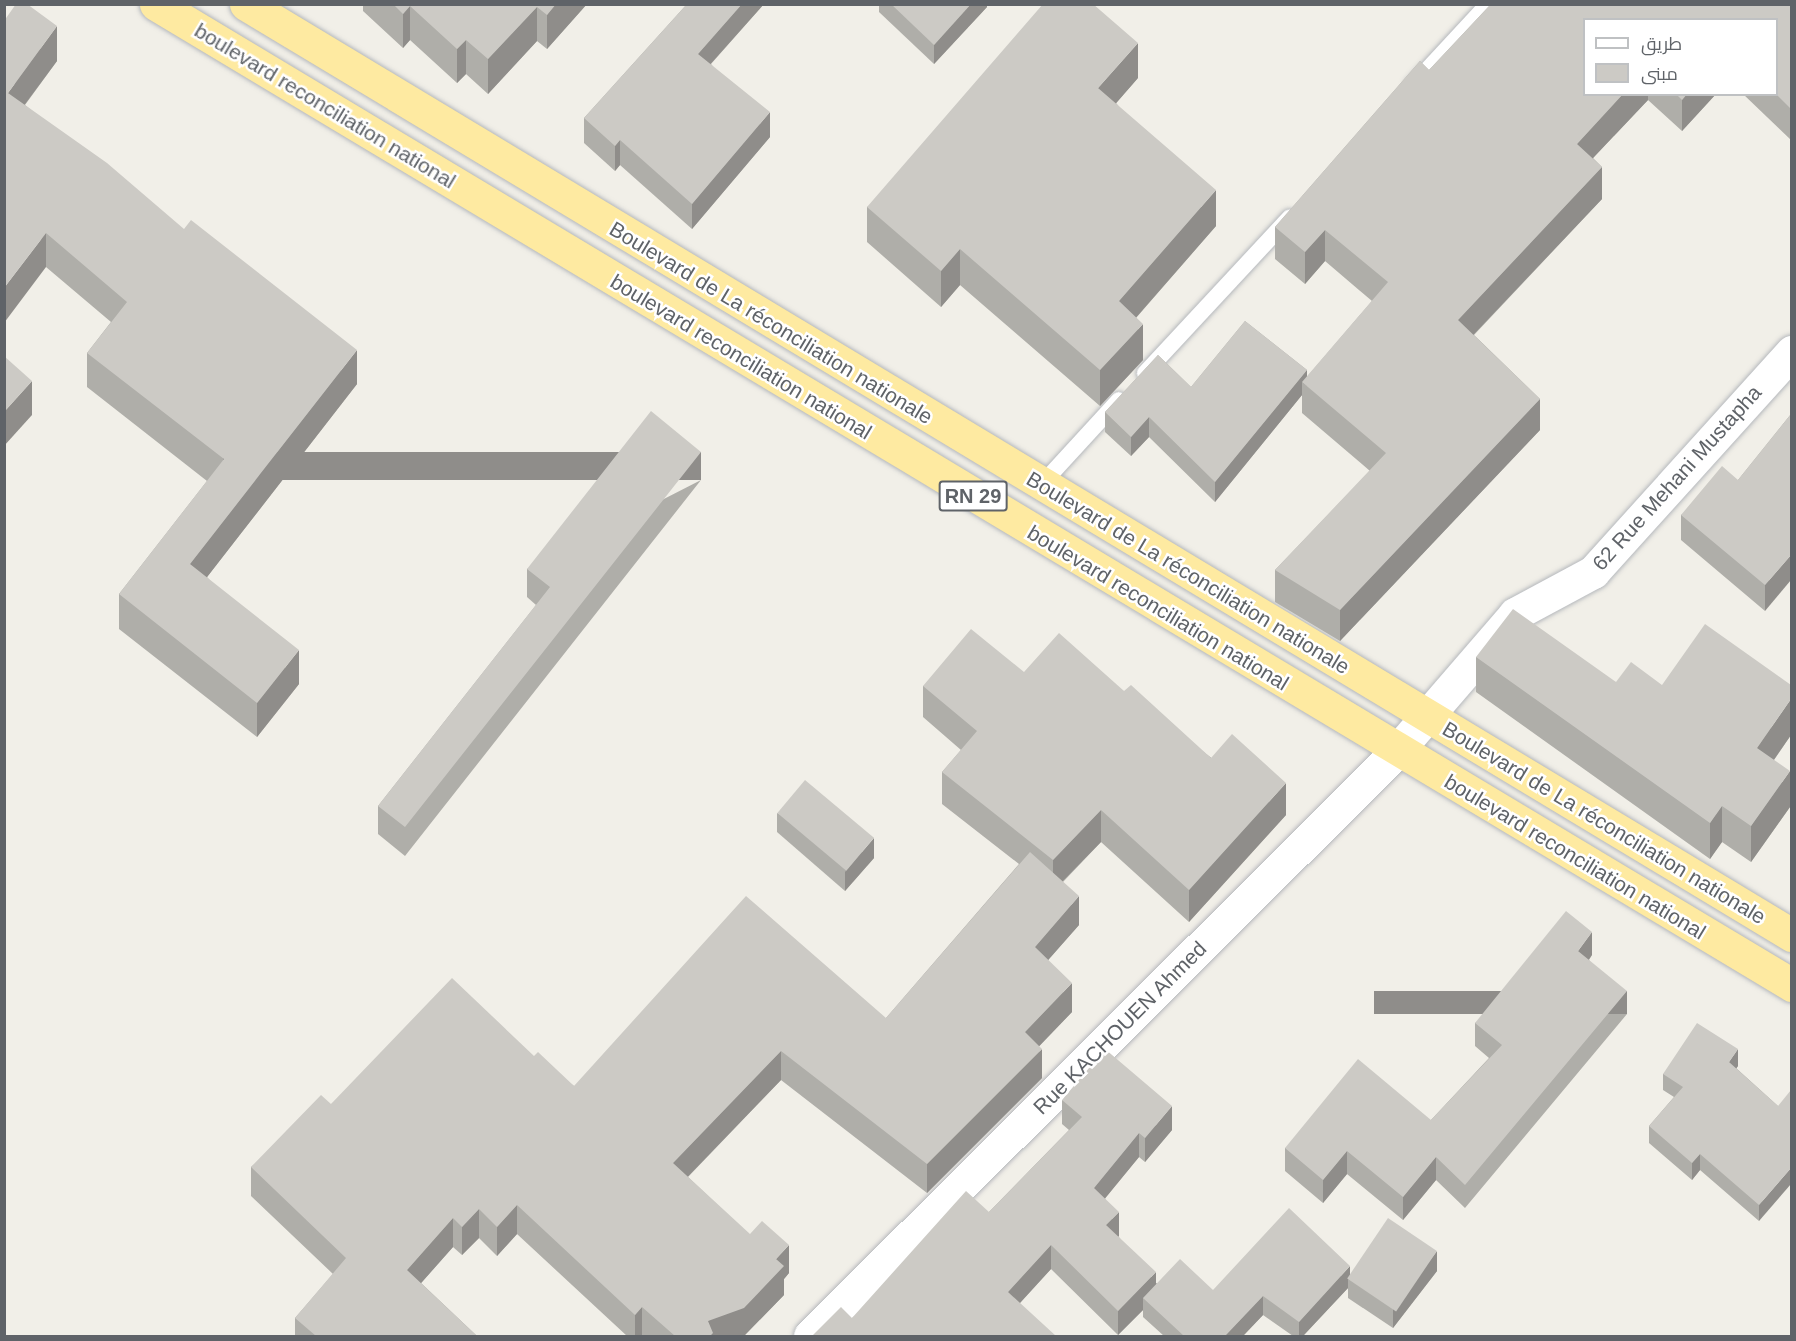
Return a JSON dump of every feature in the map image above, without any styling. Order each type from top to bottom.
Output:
[{"type":"highway","name":"boulevard reconciliation national","points":[[156,4],[1396,752],[1791,985]]},
{"type":"highway","name":"Boulevard de La réconciliation nationale","points":[[246,4],[1791,935]]},
{"type":"street","name":"62 Rue Mehani Mustapha","points":[[1424,714],[1515,615],[1593,572],[1791,352]]},
{"type":"street","name":"Rue KACHOUEN Ahmed","points":[[810,1336],[1396,752],[1424,714]]},
{"type":"lane","points":[[1399,100],[1488,4]]},
{"type":"lane","points":[[1041,485],[1301,205]]},
{"type":"building","points":[[16,4],[27,4],[57,26],[8,93],[107,163],[184,229],[191,220],[357,350],[190,564],[299,650],[257,703],[119,594],[224,459],[87,353],[127,302],[46,233],[4,288],[4,21]]},
{"type":"building","points":[[393,4],[556,4],[547,15],[537,7],[488,59],[466,40],[457,49],[410,6],[403,14]]},
{"type":"building","points":[[687,4],[742,4],[698,54],[770,112],[692,204],[620,140],[615,146],[584,118]]},
{"type":"building","points":[[891,4],[971,4],[934,45]]},
{"type":"building","points":[[1043,4],[1093,4],[1138,43],[1098,88],[1216,190],[1119,301],[1143,324],[1100,370],[960,249],[941,271],[867,207]]},
{"type":"building","points":[[1491,4],[1791,4],[1791,109],[1778,96],[1778,18],[1583,18],[1583,96],[1621,96],[1577,144],[1602,167],[1458,320],[1540,399],[1340,610],[1275,570],[1386,453],[1302,382],[1388,282],[1325,230],[1305,252],[1275,227],[1420,61],[1429,70]]},
{"type":"building","points":[[1245,321],[1307,370],[1215,482],[1149,417],[1131,437],[1105,412],[1158,355],[1191,387]]},
{"type":"building","points":[[4,356],[32,381],[4,412]]},
{"type":"building","points":[[651,411],[701,452],[405,827],[378,806],[550,587],[527,569]]},
{"type":"building","points":[[1791,414],[1791,555],[1765,585],[1681,515],[1722,466],[1738,480]]},
{"type":"building","points":[[1513,609],[1616,682],[1631,662],[1662,685],[1705,624],[1791,685],[1791,699],[1757,748],[1790,771],[1751,826],[1722,806],[1710,823],[1476,657]]},
{"type":"building","points":[[971,629],[1024,672],[1059,633],[1124,691],[1131,685],[1211,758],[1232,734],[1286,783],[1189,890],[1101,810],[1053,860],[942,772],[977,731],[923,686]]},
{"type":"building","points":[[805,780],[874,838],[846,871],[777,813]]},
{"type":"building","points":[[1030,852],[1079,896],[1035,947],[1072,983],[1025,1032],[1042,1049],[927,1164],[781,1051],[673,1163],[750,1234],[762,1221],[789,1245],[776,1259],[784,1266],[744,1308],[708,1321],[713,1333],[710,1336],[675,1336],[642,1307],[635,1315],[517,1205],[497,1227],[479,1209],[462,1227],[453,1218],[407,1270],[477,1336],[316,1336],[295,1318],[346,1258],[251,1167],[321,1095],[331,1104],[452,978],[534,1056],[538,1052],[574,1086],[746,896],[886,1018]]},
{"type":"building","points":[[1566,911],[1592,932],[1578,951],[1627,991],[1465,1185],[1436,1157],[1403,1197],[1347,1151],[1323,1180],[1285,1148],[1358,1059],[1431,1120],[1502,1045],[1475,1023]]},
{"type":"building","points":[[1697,1023],[1738,1049],[1729,1062],[1778,1106],[1791,1090],[1791,1168],[1759,1205],[1700,1154],[1692,1163],[1649,1126],[1683,1087],[1663,1074]]},
{"type":"building","points":[[1105,1049],[1172,1106],[1145,1138],[1139,1133],[1094,1188],[1119,1212],[1106,1225],[1156,1272],[1118,1311],[1051,1245],[1008,1292],[1056,1336],[812,1336],[841,1307],[852,1318],[966,1191],[989,1212],[1082,1117],[1062,1100]]},
{"type":"building","points":[[1289,1208],[1350,1266],[1299,1322],[1263,1296],[1225,1336],[1184,1336],[1143,1298],[1180,1259],[1213,1290]]},
{"type":"building","points":[[1388,1218],[1437,1251],[1396,1312],[1347,1279]]}]
